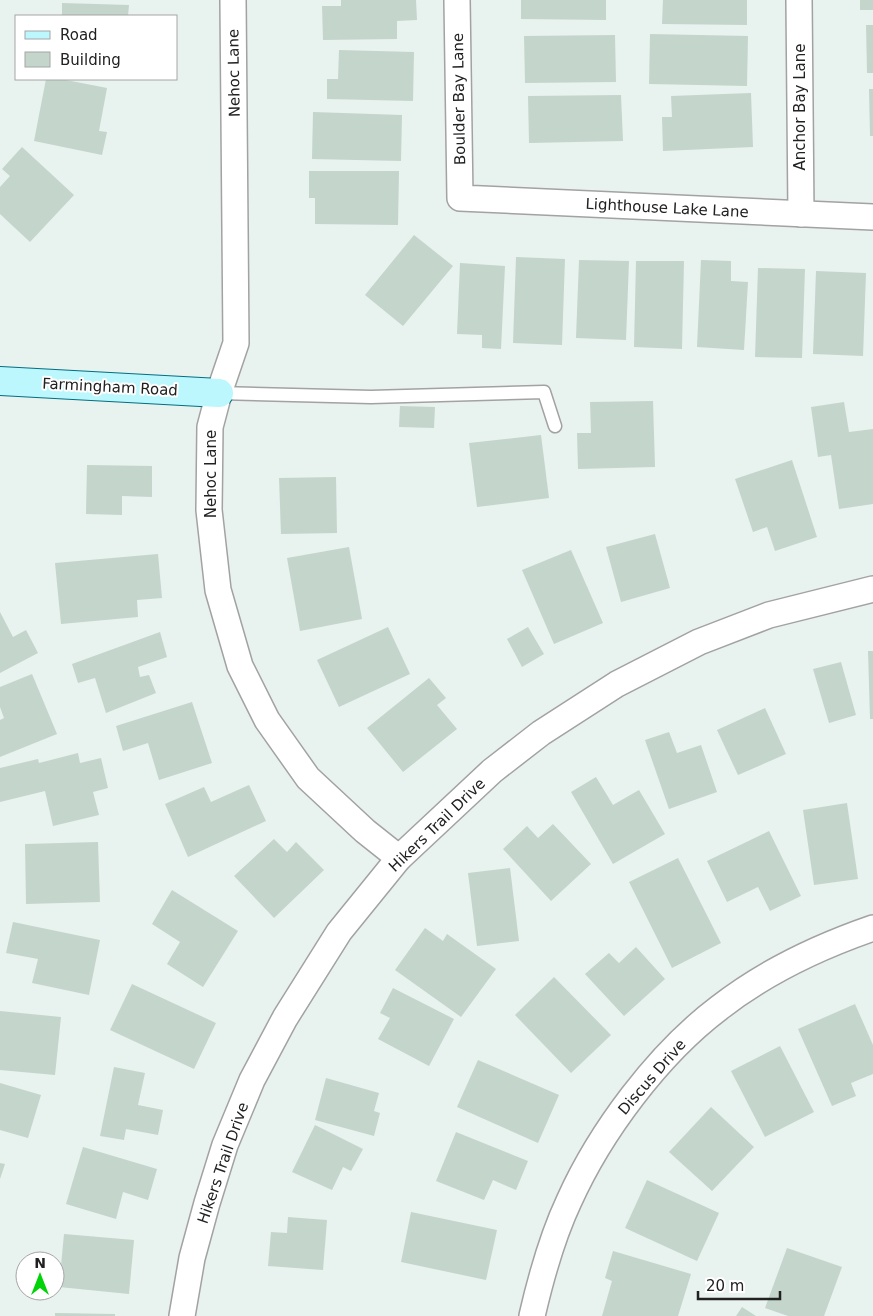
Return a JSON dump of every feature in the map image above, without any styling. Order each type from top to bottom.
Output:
[{"type":"street","name":"Nehoc Lane","points":[[233,0],[236,343],[219,393],[210,428],[209,510],[218,590],[240,666],[267,720],[308,778],[365,831],[399,858]]},
{"type":"street","name":"Boulder Bay Lane","points":[[457,0],[460,198]]},
{"type":"street","name":"Anchor Bay Lane","points":[[799,0],[801,214]]},
{"type":"street","name":"Lighthouse Lake Lane","points":[[460,198],[873,217]]},
{"type":"street","name":"Farmingham Road","points":[[0,381],[219,393]]},
{"type":"street","name":"Hikers Trail Drive","points":[[182,1316],[192,1258],[207,1203],[225,1146],[252,1080],[284,1018],[313,971],[339,932],[399,858],[492,771],[541,733],[617,684],[699,642],[769,615],[873,589]]},
{"type":"street","name":"Discus Drive","points":[[532,1316],[548,1253],[568,1201],[592,1156],[636,1091],[690,1033],[718,1008],[748,987],[794,961],[873,928]]},
{"type":"lane","points":[[219,393],[371,397],[544,392],[555,426]]},
{"type":"building","points":[[341,0],[416,0],[417,20],[397,21],[397,39],[323,40],[322,6],[341,6]]},
{"type":"building","points":[[521,0],[606,0],[606,20],[521,19]]},
{"type":"building","points":[[663,0],[747,0],[747,25],[662,24]]},
{"type":"building","points":[[860,0],[873,0],[873,10],[860,10]]},
{"type":"building","points":[[62,3],[129,5],[128,15],[62,15]]},
{"type":"building","points":[[866,25],[873,25],[873,73],[867,73]]},
{"type":"building","points":[[650,34],[748,36],[747,86],[649,84]]},
{"type":"building","points":[[615,35],[616,82],[525,83],[524,36]]},
{"type":"building","points":[[339,50],[414,52],[413,101],[327,99],[327,79],[338,79]]},
{"type":"building","points":[[46,80],[66,80],[107,88],[99,131],[107,132],[102,155],[34,141]]},
{"type":"building","points":[[869,89],[873,89],[873,136],[870,136]]},
{"type":"building","points":[[751,93],[753,147],[663,151],[662,117],[672,117],[671,96]]},
{"type":"building","points":[[621,95],[623,141],[529,143],[528,96]]},
{"type":"building","points":[[313,112],[402,115],[401,161],[312,159]]},
{"type":"building","points":[[22,147],[74,195],[30,242],[0,214],[0,187],[10,176],[2,169]]},
{"type":"building","points":[[309,171],[399,171],[398,225],[315,224],[315,198],[309,198]]},
{"type":"building","points":[[414,235],[453,266],[403,326],[365,295]]},
{"type":"building","points":[[516,257],[565,259],[562,345],[513,343]]},
{"type":"building","points":[[579,260],[629,261],[626,340],[576,338]]},
{"type":"building","points":[[701,260],[731,261],[731,281],[748,282],[744,350],[697,347]]},
{"type":"building","points":[[636,261],[684,261],[682,349],[634,347]]},
{"type":"building","points":[[460,263],[505,266],[501,349],[482,348],[482,335],[457,334]]},
{"type":"building","points":[[758,268],[805,269],[802,358],[755,357]]},
{"type":"building","points":[[816,271],[866,273],[863,356],[813,354]]},
{"type":"building","points":[[653,401],[655,467],[578,469],[577,433],[591,433],[590,402]]},
{"type":"building","points":[[844,402],[849,432],[873,429],[873,504],[839,509],[831,455],[818,457],[811,407]]},
{"type":"building","points":[[400,406],[435,407],[434,428],[399,427]]},
{"type":"building","points":[[541,435],[549,498],[477,507],[469,443]]},
{"type":"building","points":[[792,460],[817,537],[775,551],[767,527],[753,532],[735,479]]},
{"type":"building","points":[[87,465],[152,466],[152,497],[122,496],[122,515],[86,514]]},
{"type":"building","points":[[336,477],[337,533],[281,534],[279,478]]},
{"type":"building","points":[[655,534],[670,588],[621,602],[606,547]]},
{"type":"building","points":[[349,547],[362,619],[300,631],[287,558]]},
{"type":"building","points":[[571,550],[603,623],[554,644],[522,570]]},
{"type":"building","points":[[158,554],[162,598],[137,600],[138,617],[61,624],[55,563]]},
{"type":"building","points":[[0,612],[13,637],[26,630],[38,653],[0,673]]},
{"type":"building","points":[[388,627],[410,674],[339,707],[317,660]]},
{"type":"building","points":[[528,627],[544,654],[522,667],[507,639]]},
{"type":"building","points":[[160,632],[167,657],[138,667],[140,677],[149,675],[156,693],[106,713],[95,678],[78,683],[72,664]]},
{"type":"building","points":[[868,651],[873,651],[873,719],[870,719]]},
{"type":"building","points":[[841,662],[856,715],[829,723],[813,669]]},
{"type":"building","points":[[32,674],[57,734],[0,757],[0,720],[4,718],[0,707],[0,687]]},
{"type":"building","points":[[429,678],[446,698],[437,705],[457,729],[403,772],[367,728]]},
{"type":"building","points":[[192,702],[212,763],[159,780],[148,743],[123,751],[116,726]]},
{"type":"building","points":[[765,708],[786,754],[738,775],[717,730]]},
{"type":"building","points":[[669,732],[677,753],[701,745],[717,792],[669,809],[645,740]]},
{"type":"building","points":[[78,753],[80,763],[101,758],[108,788],[93,792],[99,815],[53,826],[45,791],[0,802],[0,768],[38,759],[39,763]]},
{"type":"building","points":[[596,777],[613,805],[639,790],[665,834],[613,864],[571,792]]},
{"type":"building","points":[[249,785],[266,821],[188,857],[165,804],[204,787],[211,802]]},
{"type":"building","points":[[847,803],[858,879],[814,885],[803,810]]},
{"type":"building","points":[[553,824],[591,864],[551,901],[503,849],[527,826],[538,838]]},
{"type":"building","points":[[769,831],[801,896],[770,911],[758,887],[727,902],[707,861]]},
{"type":"building","points":[[274,839],[287,852],[296,842],[324,870],[274,918],[234,876]]},
{"type":"building","points":[[98,842],[100,902],[26,904],[25,844]]},
{"type":"building","points":[[678,858],[721,943],[672,968],[629,882]]},
{"type":"building","points":[[510,868],[519,941],[477,946],[468,873]]},
{"type":"building","points":[[172,890],[238,931],[203,987],[167,964],[180,942],[152,924]]},
{"type":"building","points":[[13,922],[100,940],[89,995],[32,983],[38,959],[6,953]]},
{"type":"building","points":[[425,928],[443,941],[447,934],[496,969],[461,1017],[395,970]]},
{"type":"building","points":[[636,947],[665,979],[624,1016],[585,974],[609,953],[619,963]]},
{"type":"building","points":[[554,977],[611,1035],[571,1073],[515,1015]]},
{"type":"building","points":[[132,984],[216,1023],[194,1069],[110,1030]]},
{"type":"building","points":[[393,988],[454,1019],[429,1066],[378,1039],[390,1018],[380,1013]]},
{"type":"building","points":[[855,1004],[873,1045],[873,1074],[851,1083],[856,1096],[832,1106],[798,1029]]},
{"type":"building","points":[[0,1011],[61,1017],[55,1075],[0,1070]]},
{"type":"building","points":[[780,1046],[814,1112],[765,1137],[731,1071]]},
{"type":"building","points":[[478,1060],[559,1095],[538,1143],[457,1107]]},
{"type":"building","points":[[114,1067],[145,1073],[138,1105],[163,1110],[158,1135],[126,1129],[124,1140],[100,1136]]},
{"type":"building","points":[[326,1078],[379,1093],[374,1111],[380,1113],[374,1136],[315,1120]]},
{"type":"building","points":[[0,1083],[41,1095],[28,1138],[0,1130]]},
{"type":"building","points":[[711,1107],[754,1147],[712,1191],[669,1152]]},
{"type":"building","points":[[315,1125],[363,1149],[351,1171],[343,1167],[332,1190],[292,1172]]},
{"type":"building","points":[[456,1132],[528,1161],[516,1190],[493,1180],[484,1200],[436,1181]]},
{"type":"building","points":[[83,1147],[157,1169],[148,1200],[123,1192],[116,1219],[66,1204]]},
{"type":"building","points":[[0,1163],[5,1164],[0,1179]]},
{"type":"building","points":[[647,1180],[719,1213],[697,1261],[625,1228]]},
{"type":"building","points":[[411,1212],[497,1230],[486,1280],[401,1262]]},
{"type":"building","points":[[288,1217],[327,1220],[323,1270],[268,1266],[271,1232],[287,1233]]},
{"type":"building","points":[[64,1234],[134,1240],[129,1294],[65,1288],[65,1251],[62,1251]]},
{"type":"building","points":[[787,1248],[842,1267],[824,1316],[788,1316],[765,1308]]},
{"type":"building","points":[[613,1251],[691,1274],[678,1316],[602,1316],[612,1281],[605,1278]]},
{"type":"building","points":[[742,1307],[756,1316],[736,1316]]},
{"type":"building","points":[[55,1313],[115,1314],[115,1316],[55,1316]]}]
